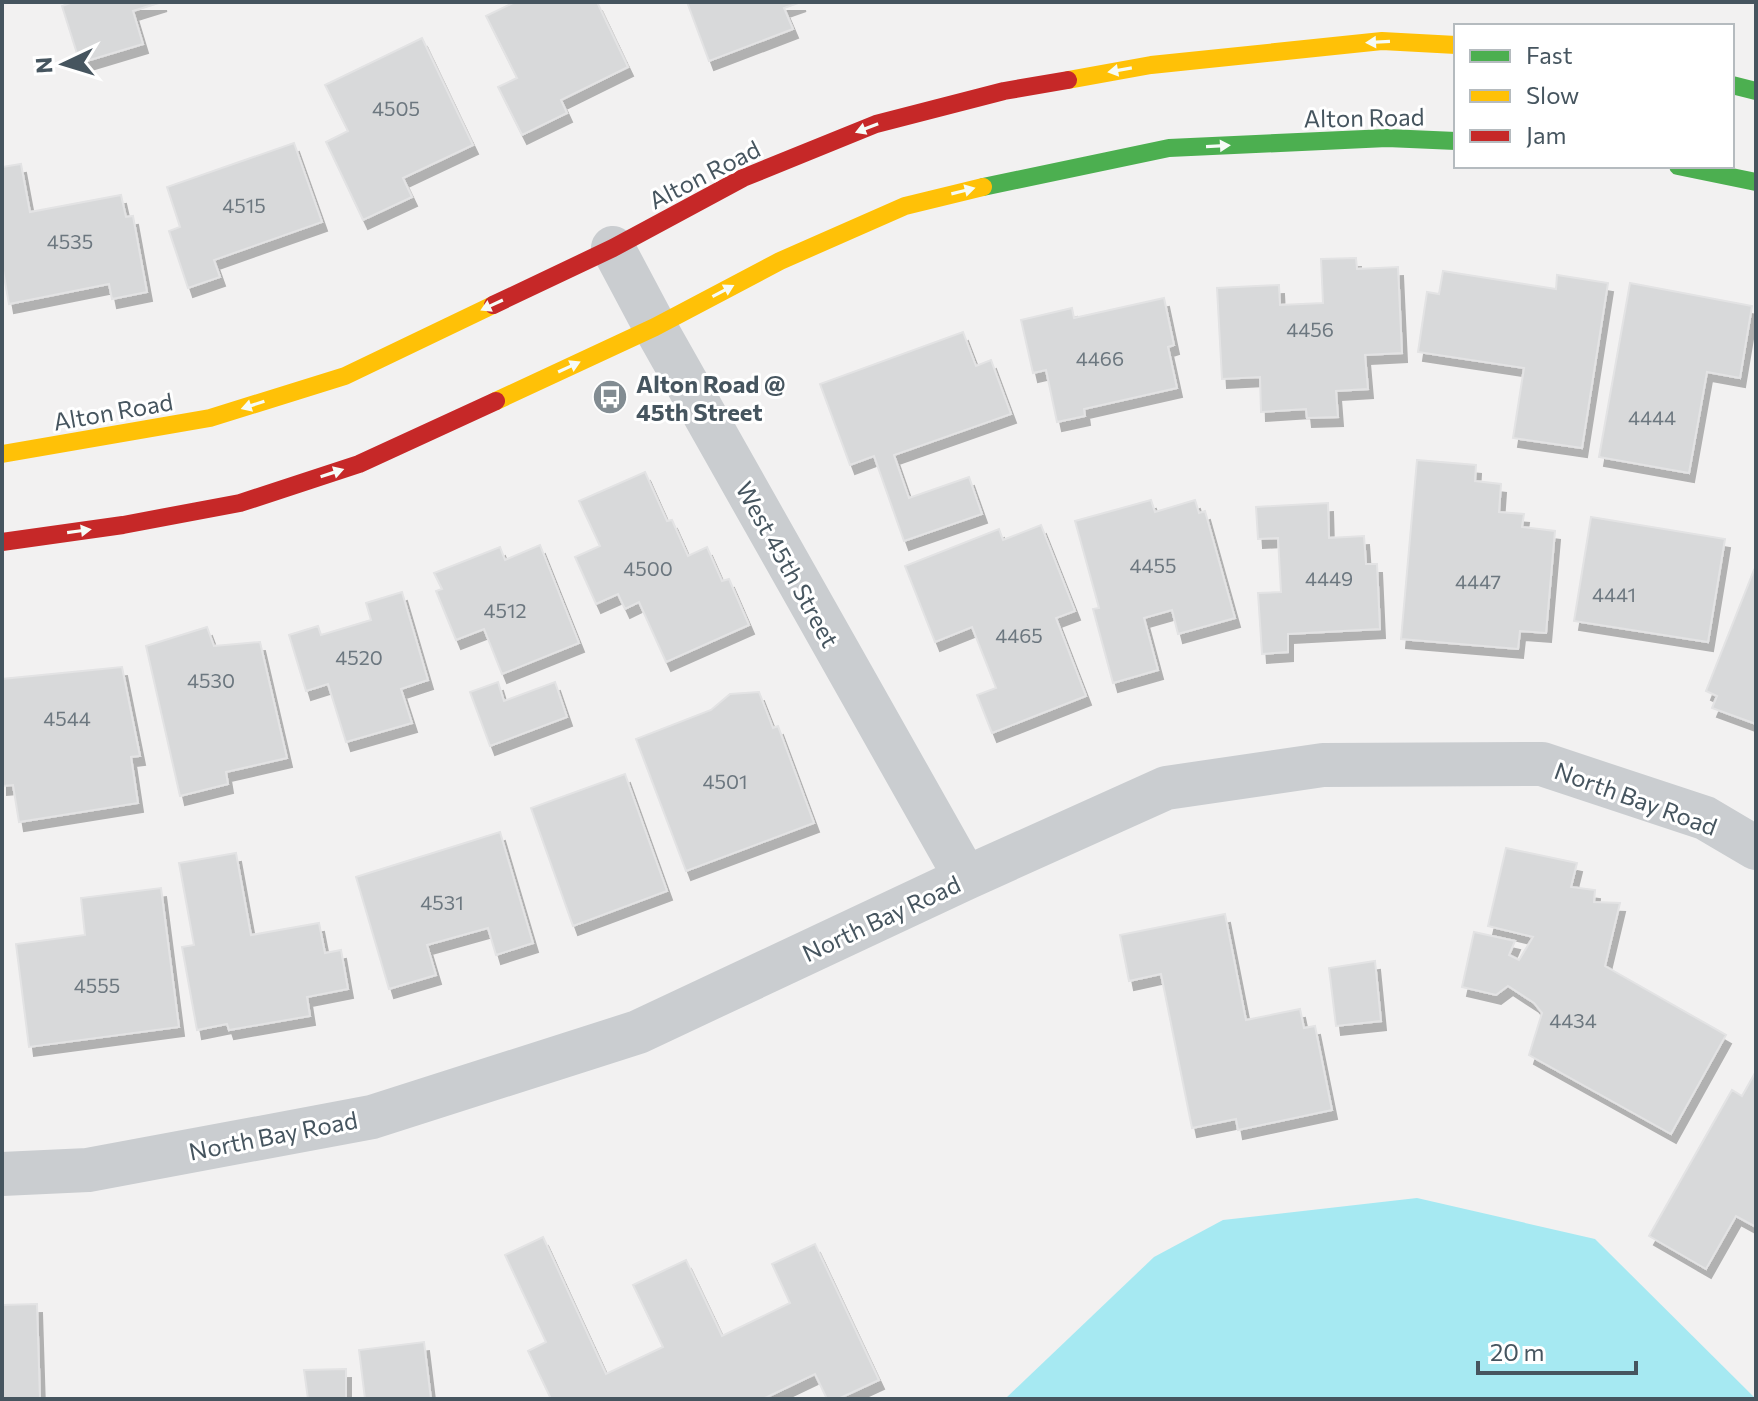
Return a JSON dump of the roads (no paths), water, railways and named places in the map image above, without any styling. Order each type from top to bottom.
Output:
[{"type":"main road","name":"Alton Road","points":[[2,454],[210,418],[345,376],[613,248],[743,178],[876,124],[1004,91],[1151,65],[1382,41],[1454,45]]},
{"type":"main road","points":[[1734,86],[1756,91]]},
{"type":"main road","name":"Alton Road","points":[[2,542],[123,525],[240,503],[359,464],[655,327],[780,261],[905,206],[1026,176],[1169,148],[1387,138],[1454,141]]},
{"type":"main road","points":[[1688,168],[1756,182]]},
{"type":"street","name":"West 45th Street","points":[[613,248],[966,878]]},
{"type":"street","name":"North Bay Road","points":[[2,1174],[88,1170],[372,1117],[638,1032],[1166,788],[1323,765],[1542,764],[1705,818],[1756,848]]},
{"type":"water","points":[[1417,1198],[1595,1239],[1756,1399],[1005,1399],[1154,1257],[1223,1220]]},
{"type":"place","name":"Alton Road @ 45th Street","points":[[610,397]]}]
